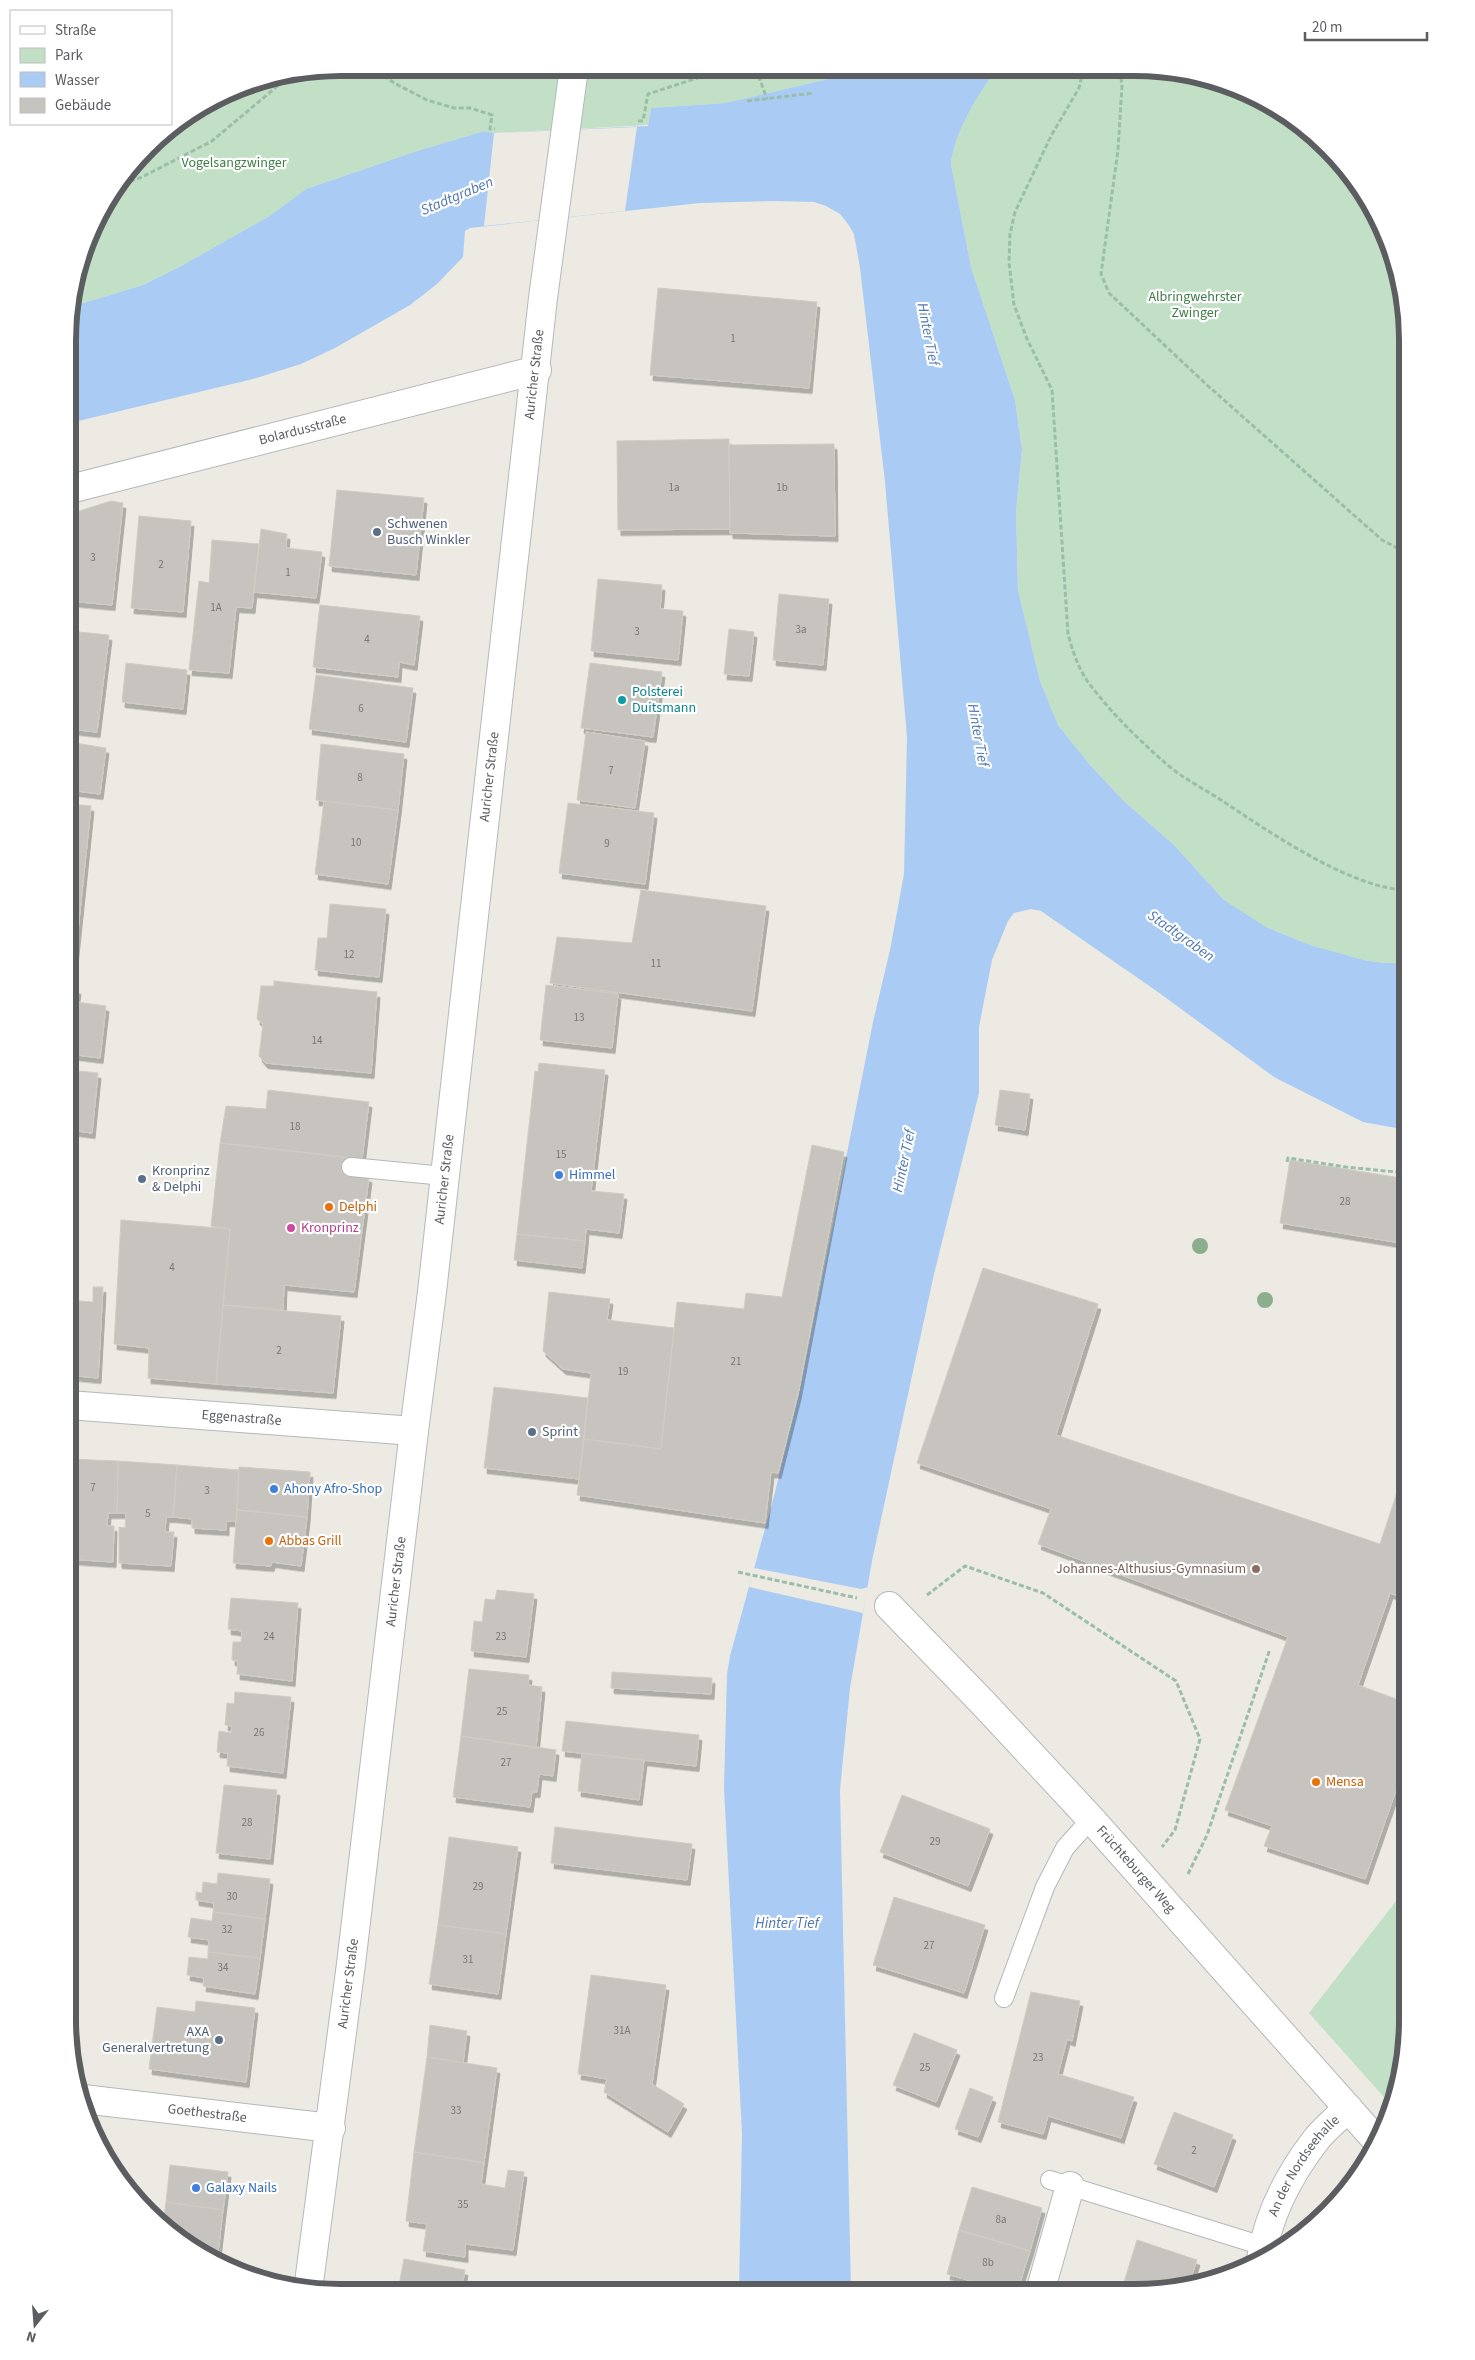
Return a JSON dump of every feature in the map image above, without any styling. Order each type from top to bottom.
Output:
[{"type":"street","name":"Auricher Straße","points":[[309,2281],[331,2128],[444,1176],[553,218],[573,76]]},
{"type":"street","name":"Bolardusstraße","points":[[76,487],[537,370]]},
{"type":"street","name":"Eggenastraße","points":[[76,1406],[414,1431]]},
{"type":"street","name":"Früchteburger Weg","points":[[885,1607],[985,1705],[1091,1819],[1371,2135]]},
{"type":"street","name":"Goethestraße","points":[[89,2100],[331,2128]]},
{"type":"street","name":"An der Nordseehalle","points":[[1262,2250],[1265,2236],[1280,2199],[1297,2167],[1316,2140],[1348,2108]]},
{"type":"street","points":[[1041,2284],[1060,2183]]},
{"type":"lane","points":[[351,1167],[444,1176]]},
{"type":"lane","points":[[1004,1998],[1045,1887],[1066,1848],[1091,1819]]},
{"type":"lane","points":[[1060,2183],[1260,2251]]},
{"type":"path","points":[[384,76],[427,100],[454,108],[470,108],[492,115],[490,129],[494,129]]},
{"type":"path","points":[[638,121],[643,121],[648,94],[703,76]]},
{"type":"path","points":[[759,76],[767,99]]},
{"type":"path","points":[[1082,76],[1079,88],[1051,136],[1015,212],[1010,234],[1014,304],[1027,339],[1052,390],[1068,634],[1075,658],[1089,684],[1126,727],[1172,768],[1284,840],[1338,869],[1378,886],[1399,889]]},
{"type":"path","points":[[1121,76],[1122,86],[1118,150],[1101,274],[1109,294],[1200,379],[1382,540],[1399,549]]},
{"type":"path","points":[[131,180],[212,141],[281,83]]},
{"type":"path","points":[[747,101],[814,93]]},
{"type":"path","points":[[1287,1162],[1288,1158],[1399,1173]]},
{"type":"path","points":[[738,1572],[885,1607],[965,1566],[1043,1593],[1176,1681],[1200,1739],[1175,1830],[1140,1875]]},
{"type":"path","points":[[1171,1911],[1207,1835],[1270,1649]]},
{"type":"green space","name":"Vogelsangzwinger","points":[[341,76],[836,76],[725,103],[651,108],[648,125],[494,133],[484,131],[414,152],[306,189],[271,215],[183,265],[143,285],[79,304],[85,272],[96,240],[121,194],[142,166],[180,131],[208,112],[240,96],[272,85],[289,81]]},
{"type":"green space","name":"Albringwehrster Zwinger","points":[[992,76],[1134,76],[1186,81],[1235,96],[1266,112],[1295,131],[1333,166],[1363,208],[1379,240],[1394,289],[1399,341],[1399,963],[1364,960],[1310,945],[1244,916],[1224,900],[1174,845],[1125,802],[1090,765],[1058,725],[1040,681],[1018,590],[1016,512],[1022,449],[1015,400],[971,267],[951,164],[953,152],[962,127]]},
{"type":"green space","points":[[1399,1897],[1398,2037],[1394,2071],[1386,2100],[1309,2013]]},
{"type":"water","points":[[836,76],[992,76],[968,114],[957,139],[951,164],[971,267],[1015,400],[1022,449],[1016,512],[1018,590],[1040,681],[1058,725],[1090,765],[1125,802],[1174,845],[1224,900],[1266,927],[1310,945],[1364,960],[1399,963],[1399,1129],[1363,1122],[1274,1077],[1158,992],[1041,911],[1031,909],[1014,913],[1008,921],[992,960],[979,1027],[979,1093],[934,1274],[872,1561],[850,1688],[840,1790],[851,2284],[739,2284],[742,2133],[724,1788],[727,1674],[730,1656],[774,1496],[800,1390],[904,874],[907,737],[885,482],[860,268],[854,234],[840,214],[826,206],[814,202],[774,201],[700,203],[470,228],[465,231],[463,257],[437,284],[410,305],[335,348],[301,364],[253,379],[76,422],[76,341],[79,304],[143,285],[183,265],[271,215],[306,189],[414,152],[484,131],[494,133],[648,126],[651,108],[725,103]]},
{"type":"pier","points":[[637,127],[625,211],[484,226],[494,133]]},
{"type":"pier","points":[[754,1568],[861,1589],[868,1587],[863,1613],[749,1587]]},
{"type":"building","points":[[658,288],[817,302],[809,388],[650,375]]},
{"type":"building","points":[[729,439],[730,529],[618,530],[617,441]]},
{"type":"building","points":[[834,444],[835,536],[730,533],[729,445]]},
{"type":"building","name":"Schwenen Busch Winkler","points":[[337,490],[424,498],[416,575],[329,566]]},
{"type":"building","points":[[111,501],[123,503],[112,605],[76,602],[76,512]]},
{"type":"building","points":[[139,516],[191,521],[183,612],[131,608]]},
{"type":"building","points":[[261,529],[287,534],[286,548],[322,552],[316,598],[254,592]]},
{"type":"building","points":[[212,540],[259,544],[252,608],[236,607],[229,673],[189,670],[199,581],[209,583]]},
{"type":"building","points":[[598,579],[662,585],[660,609],[683,611],[678,660],[591,651]]},
{"type":"building","points":[[779,594],[829,599],[823,665],[773,660]]},
{"type":"building","points":[[320,605],[420,616],[414,665],[399,662],[398,677],[313,667]]},
{"type":"building","points":[[729,629],[754,632],[749,676],[724,674]]},
{"type":"building","points":[[76,632],[109,635],[97,732],[76,730]]},
{"type":"building","points":[[126,663],[187,670],[183,709],[122,702]]},
{"type":"building","name":"Polsterei Duitsmann","points":[[590,663],[662,672],[653,737],[581,728]]},
{"type":"building","points":[[316,675],[413,688],[406,742],[309,729]]},
{"type":"building","points":[[586,732],[645,741],[635,808],[577,800]]},
{"type":"building","points":[[76,743],[106,748],[100,794],[76,791]]},
{"type":"building","points":[[321,744],[404,754],[398,810],[316,800]]},
{"type":"building","points":[[324,801],[398,810],[388,884],[315,874]]},
{"type":"building","points":[[568,803],[654,813],[645,884],[559,873]]},
{"type":"building","points":[[76,805],[91,806],[76,950]]},
{"type":"building","points":[[641,890],[766,906],[752,1011],[550,983],[557,937],[632,943]]},
{"type":"building","points":[[330,904],[386,909],[379,977],[315,970],[318,938],[327,938]]},
{"type":"building","points":[[274,981],[377,992],[371,1073],[265,1063],[259,1056],[263,1024],[257,1019],[261,986],[274,986]]},
{"type":"building","points":[[546,985],[618,994],[612,1048],[540,1040]]},
{"type":"building","points":[[76,1002],[106,1006],[100,1058],[76,1055]]},
{"type":"building","points":[[539,1063],[605,1070],[591,1191],[624,1194],[619,1233],[586,1229],[585,1241],[517,1234],[535,1071],[538,1072]]},
{"type":"building","points":[[76,1071],[98,1073],[92,1133],[76,1131]]},
{"type":"building","points":[[268,1090],[369,1102],[362,1159],[220,1143],[226,1106],[266,1109]]},
{"type":"building","points":[[1000,1090],[1030,1094],[1025,1130],[995,1125]]},
{"type":"building","name":"Kronprinz","points":[[220,1143],[352,1158],[350,1175],[369,1177],[354,1292],[284,1285],[283,1310],[223,1305],[230,1229],[211,1226]]},
{"type":"building","points":[[812,1145],[844,1152],[798,1394],[778,1473],[771,1472],[765,1523],[577,1495],[584,1439],[661,1449],[677,1302],[744,1309],[746,1293],[782,1297]]},
{"type":"building","points":[[1290,1160],[1399,1178],[1399,1243],[1280,1223]]},
{"type":"building","points":[[121,1220],[230,1229],[216,1384],[148,1378],[149,1348],[114,1344]]},
{"type":"building","points":[[517,1234],[585,1241],[582,1268],[514,1260]]},
{"type":"building","name":"Johannes-Althusius-Gymnasium","points":[[983,1268],[1098,1304],[1056,1435],[1380,1544],[1399,1486],[1399,1596],[1390,1593],[1358,1685],[1399,1700],[1399,1782],[1365,1879],[1264,1846],[1272,1826],[1225,1810],[1288,1637],[1038,1544],[1051,1509],[917,1463]]},
{"type":"building","points":[[93,1287],[103,1287],[98,1378],[76,1376],[76,1301],[93,1302]]},
{"type":"building","points":[[549,1292],[610,1299],[607,1320],[674,1328],[661,1449],[584,1439],[591,1373],[563,1369],[543,1351]]},
{"type":"building","points":[[223,1305],[341,1316],[333,1393],[216,1384]]},
{"type":"building","points":[[494,1387],[588,1398],[579,1479],[484,1468]]},
{"type":"building","points":[[76,1459],[118,1461],[117,1513],[108,1513],[107,1526],[114,1526],[113,1562],[76,1560]]},
{"type":"building","points":[[118,1461],[177,1465],[173,1517],[166,1517],[165,1532],[174,1532],[171,1566],[119,1563],[119,1527],[125,1528],[126,1513],[117,1513]]},
{"type":"building","points":[[177,1465],[239,1470],[236,1521],[226,1521],[226,1530],[192,1528],[192,1519],[173,1517]]},
{"type":"building","points":[[239,1467],[310,1472],[307,1517],[237,1510]]},
{"type":"building","name":"Abbas Grill","points":[[237,1510],[307,1517],[301,1566],[272,1562],[271,1566],[233,1563]]},
{"type":"building","points":[[497,1590],[534,1594],[526,1657],[471,1651],[474,1621],[482,1622],[485,1599],[495,1600]]},
{"type":"building","points":[[231,1598],[298,1603],[292,1681],[237,1674],[238,1661],[232,1660],[233,1642],[241,1642],[242,1631],[228,1629]]},
{"type":"building","points":[[469,1669],[529,1675],[528,1685],[542,1687],[536,1748],[461,1736]]},
{"type":"building","points":[[612,1672],[712,1678],[711,1694],[611,1688]]},
{"type":"building","points":[[235,1692],[291,1697],[283,1773],[227,1766],[228,1753],[217,1752],[219,1731],[231,1733],[232,1726],[225,1725],[227,1703],[234,1704]]},
{"type":"building","points":[[566,1721],[699,1735],[696,1766],[562,1751]]},
{"type":"building","points":[[461,1736],[556,1750],[553,1776],[539,1774],[537,1792],[532,1792],[530,1807],[453,1797]]},
{"type":"building","points":[[582,1753],[644,1760],[639,1800],[578,1791]]},
{"type":"building","points":[[224,1785],[277,1790],[270,1859],[216,1853]]},
{"type":"building","points":[[902,1795],[990,1829],[968,1886],[880,1852]]},
{"type":"building","points":[[555,1827],[692,1844],[687,1880],[551,1863]]},
{"type":"building","points":[[449,1837],[518,1847],[506,1934],[438,1925]]},
{"type":"building","points":[[218,1873],[270,1879],[265,1919],[213,1912],[214,1903],[196,1900],[196,1892],[202,1893],[203,1882],[217,1884]]},
{"type":"building","points":[[894,1897],[985,1925],[964,1993],[873,1965]]},
{"type":"building","points":[[213,1912],[265,1919],[260,1958],[208,1952],[209,1940],[188,1937],[191,1918],[212,1921]]},
{"type":"building","points":[[438,1925],[506,1934],[498,1994],[429,1984]]},
{"type":"building","points":[[208,1952],[260,1958],[255,1994],[203,1986],[204,1978],[187,1975],[189,1957],[208,1959]]},
{"type":"building","points":[[591,1975],[666,1985],[652,2084],[684,2104],[668,2132],[604,2092],[607,2079],[578,2074]]},
{"type":"building","points":[[1031,1992],[1080,2001],[1072,2041],[1067,2039],[1058,2074],[1134,2097],[1121,2138],[1048,2116],[1043,2134],[998,2122]]},
{"type":"building","points":[[196,2001],[255,2008],[246,2082],[149,2069],[157,2007],[195,2012]]},
{"type":"building","points":[[430,2025],[467,2031],[463,2063],[427,2057]]},
{"type":"building","points":[[914,2033],[957,2050],[936,2102],[893,2085]]},
{"type":"building","points":[[427,2057],[497,2068],[484,2163],[414,2152]]},
{"type":"building","points":[[970,2088],[993,2097],[978,2137],[955,2129]]},
{"type":"building","points":[[1174,2112],[1233,2135],[1214,2187],[1154,2164]]},
{"type":"building","points":[[414,2152],[484,2163],[481,2184],[505,2188],[508,2170],[524,2172],[513,2250],[465,2244],[465,2257],[423,2251],[427,2224],[406,2221]]},
{"type":"building","points":[[170,2165],[228,2172],[223,2210],[166,2202]]},
{"type":"building","points":[[972,2187],[1042,2208],[1030,2251],[959,2230]]},
{"type":"building","points":[[166,2202],[223,2210],[218,2253],[194,2239],[164,2216]]},
{"type":"building","points":[[959,2230],[1030,2251],[1020,2284],[981,2284],[947,2274]]},
{"type":"building","points":[[1137,2240],[1197,2260],[1191,2278],[1152,2283],[1123,2284]]},
{"type":"building","points":[[404,2259],[465,2270],[462,2284],[399,2284]]},
{"type":"place","name":"Schwenen Busch Winkler","points":[[377,532]]},
{"type":"place","name":"Polsterei Duitsmann","points":[[622,700]]},
{"type":"place","name":"Himmel","points":[[559,1175]]},
{"type":"place","name":"Kronprinz & Delphi","points":[[142,1179]]},
{"type":"place","name":"Delphi","points":[[329,1207]]},
{"type":"place","name":"Kronprinz","points":[[291,1228]]},
{"type":"place","name":"Sprint","points":[[532,1432]]},
{"type":"place","name":"Ahony Afro-Shop","points":[[274,1489]]},
{"type":"place","name":"Abbas Grill","points":[[269,1541]]},
{"type":"place","name":"Johannes-Althusius-Gymnasium","points":[[1256,1569]]},
{"type":"place","name":"Mensa","points":[[1316,1782]]},
{"type":"place","name":"AXA Generalvertretung","points":[[219,2040]]},
{"type":"place","name":"Galaxy Nails","points":[[196,2188]]},
{"type":"water label","name":"Stadtgraben","points":[[457,196]]},
{"type":"water label","name":"Hinter Tief","points":[[928,334]]},
{"type":"water label","name":"Hinter Tief","points":[[978,735]]},
{"type":"water label","name":"Stadtgraben","points":[[1181,936]]},
{"type":"water label","name":"Hinter Tief","points":[[904,1161]]},
{"type":"water label","name":"Hinter Tief","points":[[787,1923]]}]
